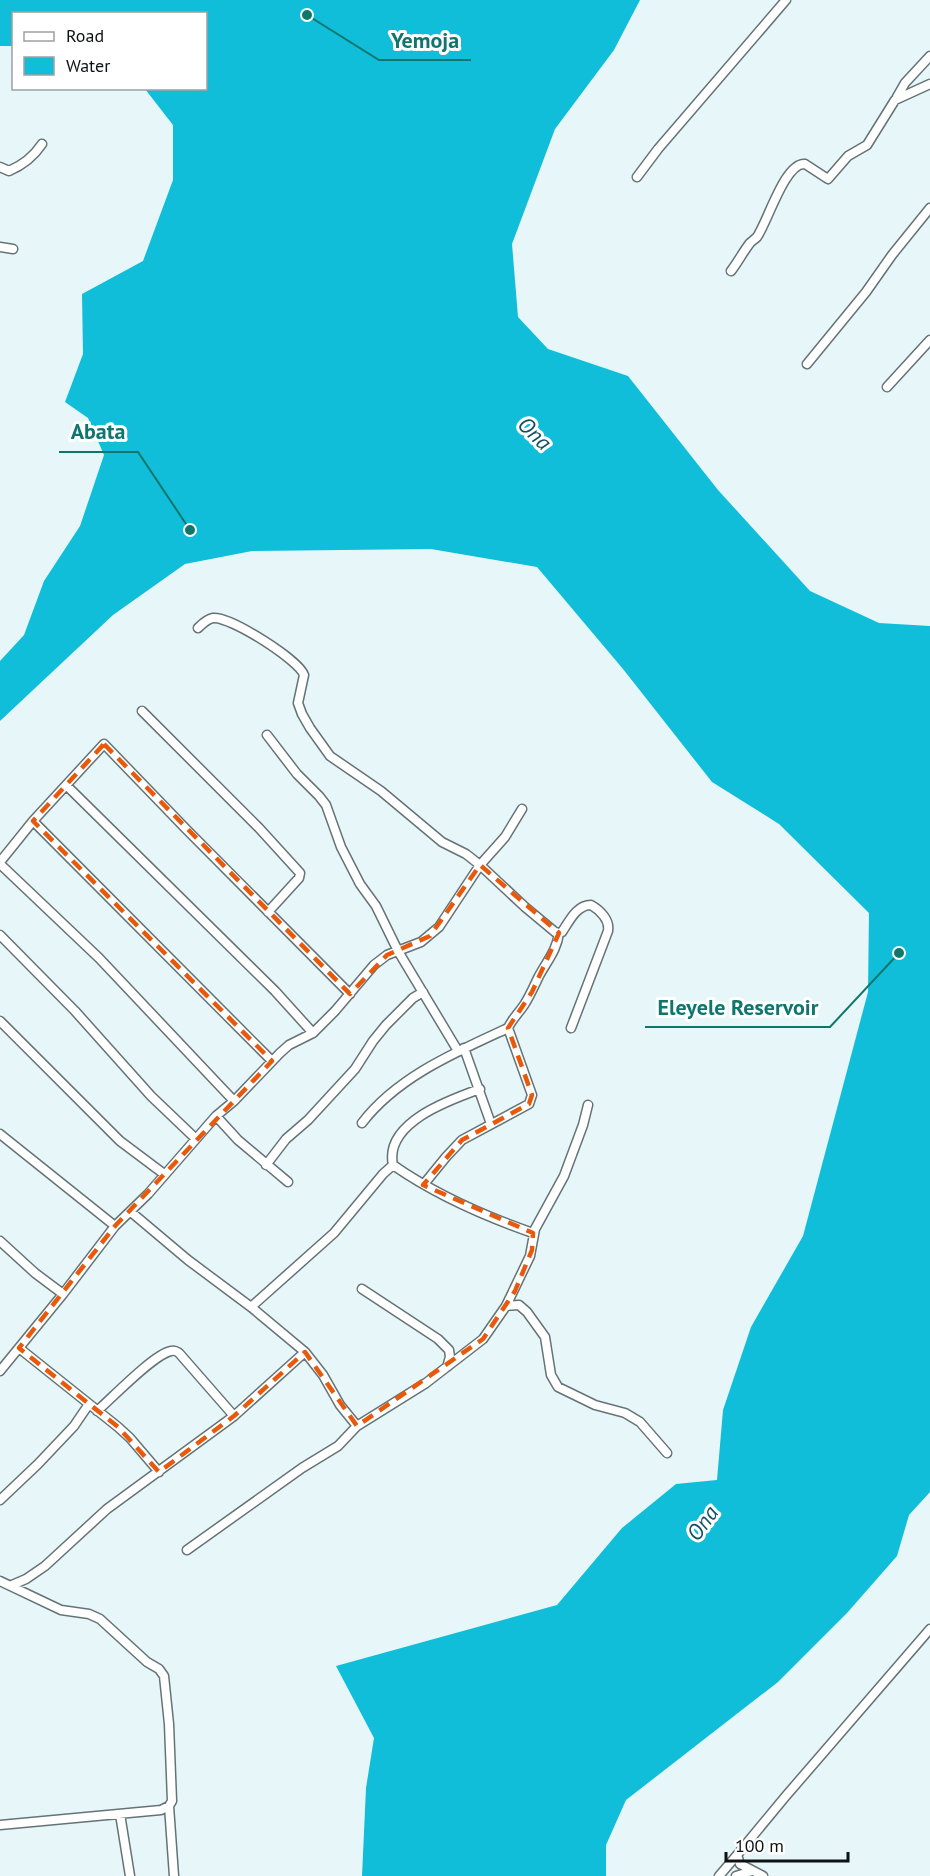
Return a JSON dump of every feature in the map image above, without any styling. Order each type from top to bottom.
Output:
[{"type":"street","points":[[637,177],[658,149],[786,0]]},
{"type":"street","points":[[731,271],[757,236],[789,173],[797,165],[806,164],[828,179],[853,152],[867,145],[905,83],[930,56]]},
{"type":"street","points":[[895,100],[930,84]]},
{"type":"street","points":[[0,167],[9,171],[13,169],[28,160],[42,144]]},
{"type":"street","points":[[807,364],[930,208]]},
{"type":"street","points":[[0,247],[13,249]]},
{"type":"street","points":[[887,387],[930,339]]},
{"type":"street","points":[[198,628],[213,618],[225,619],[253,634],[297,664],[304,675],[298,697],[302,714],[316,739],[330,756],[381,791],[442,842],[466,854],[525,908],[559,933]]},
{"type":"street","points":[[142,711],[259,828],[300,873],[299,878],[268,912]]},
{"type":"street","points":[[267,735],[291,767],[326,805],[349,863],[360,884],[376,906],[398,951],[423,992],[461,1049],[480,1089],[491,1124]]},
{"type":"street","points":[[234,1101],[115,974],[0,863],[33,821],[104,744],[350,994]]},
{"type":"street","points":[[66,785],[275,991],[313,1033]]},
{"type":"street","points":[[0,1371],[115,1226],[131,1212],[216,1116],[289,1045],[313,1033],[374,965],[387,955],[421,942],[439,927],[480,865],[505,837],[522,809]]},
{"type":"street","points":[[33,821],[272,1061]]},
{"type":"street","points":[[424,1184],[462,1140],[529,1104],[532,1095],[508,1028],[512,1018],[532,992],[554,952],[559,933],[583,905],[594,906],[606,919],[609,925],[608,932],[571,1028]]},
{"type":"street","points":[[0,935],[75,1011],[151,1096],[196,1139]]},
{"type":"street","points":[[266,1165],[286,1139],[308,1120],[356,1069],[386,1024],[413,998],[423,992]]},
{"type":"street","points":[[0,1021],[120,1141],[164,1174]]},
{"type":"street","points":[[362,1123],[382,1099],[461,1049],[508,1028]]},
{"type":"street","points":[[393,1165],[393,1147],[412,1121],[452,1099],[480,1089]]},
{"type":"street","points":[[187,1550],[302,1468],[338,1446],[357,1426],[426,1383],[483,1339],[506,1306],[530,1256],[533,1233],[564,1176],[588,1105]]},
{"type":"street","points":[[216,1116],[238,1140],[288,1182]]},
{"type":"street","points":[[0,1134],[115,1226]]},
{"type":"street","points":[[393,1165],[424,1184],[497,1220],[533,1233]]},
{"type":"street","points":[[251,1307],[334,1233],[393,1165]]},
{"type":"street","points":[[131,1212],[305,1352],[323,1374],[340,1405],[357,1426]]},
{"type":"street","points":[[0,1241],[35,1273],[63,1294]]},
{"type":"street","points":[[362,1289],[438,1339],[448,1350],[450,1357],[447,1367]]},
{"type":"street","points":[[506,1306],[519,1305],[545,1337],[551,1376],[558,1387],[596,1405],[625,1413],[640,1422],[667,1453]]},
{"type":"street","points":[[19,1348],[130,1438],[159,1472]]},
{"type":"street","points":[[97,1411],[153,1361],[169,1351],[174,1351],[179,1353],[234,1416]]},
{"type":"street","points":[[12,1585],[45,1566],[107,1509],[234,1416],[305,1352]]},
{"type":"street","points":[[0,1500],[74,1426],[89,1404]]},
{"type":"street","points":[[0,1581],[61,1610],[89,1614],[100,1619],[147,1662],[159,1669],[164,1676],[169,1724],[172,1801],[169,1806],[174,1876]]},
{"type":"street","points":[[719,1876],[930,1629]]},
{"type":"street","points":[[0,1825],[160,1810],[169,1806]]},
{"type":"street","points":[[120,1814],[130,1876]]},
{"type":"street","points":[[737,1855],[740,1864],[763,1876]]},
{"type":"street","points":[[736,1876],[752,1871]]},
{"type":"highlighted area","points":[[104,744],[350,994],[387,955],[430,936],[480,865],[559,933],[532,992],[508,1028],[532,1095],[529,1104],[462,1140],[423,1185],[533,1233],[532,1250],[515,1291],[483,1339],[357,1426],[305,1352],[234,1416],[159,1472],[118,1427],[19,1348],[115,1226],[272,1061],[33,821]]},
{"type":"water","name":"Ona","points":[[0,0],[640,0],[614,50],[555,129],[512,244],[518,317],[548,349],[628,376],[718,490],[810,591],[879,623],[930,626],[930,1492],[909,1515],[897,1556],[847,1613],[778,1682],[626,1800],[606,1845],[606,1876],[362,1876],[366,1788],[374,1738],[336,1666],[557,1605],[622,1528],[676,1484],[717,1480],[723,1410],[751,1327],[803,1236],[868,992],[869,913],[779,824],[712,782],[623,669],[537,567],[431,549],[252,551],[185,564],[113,615],[0,721],[0,661],[24,635],[44,581],[80,526],[104,455],[88,418],[65,402],[83,354],[82,294],[143,261],[173,180],[173,125],[146,90],[207,90],[207,12],[12,12],[12,46],[0,46]]},
{"type":"place","name":"Yemoja","points":[[307,15]]},
{"type":"place","name":"Abata","points":[[190,530]]},
{"type":"place","name":"Eleyele Reservoir","points":[[899,953]]}]
